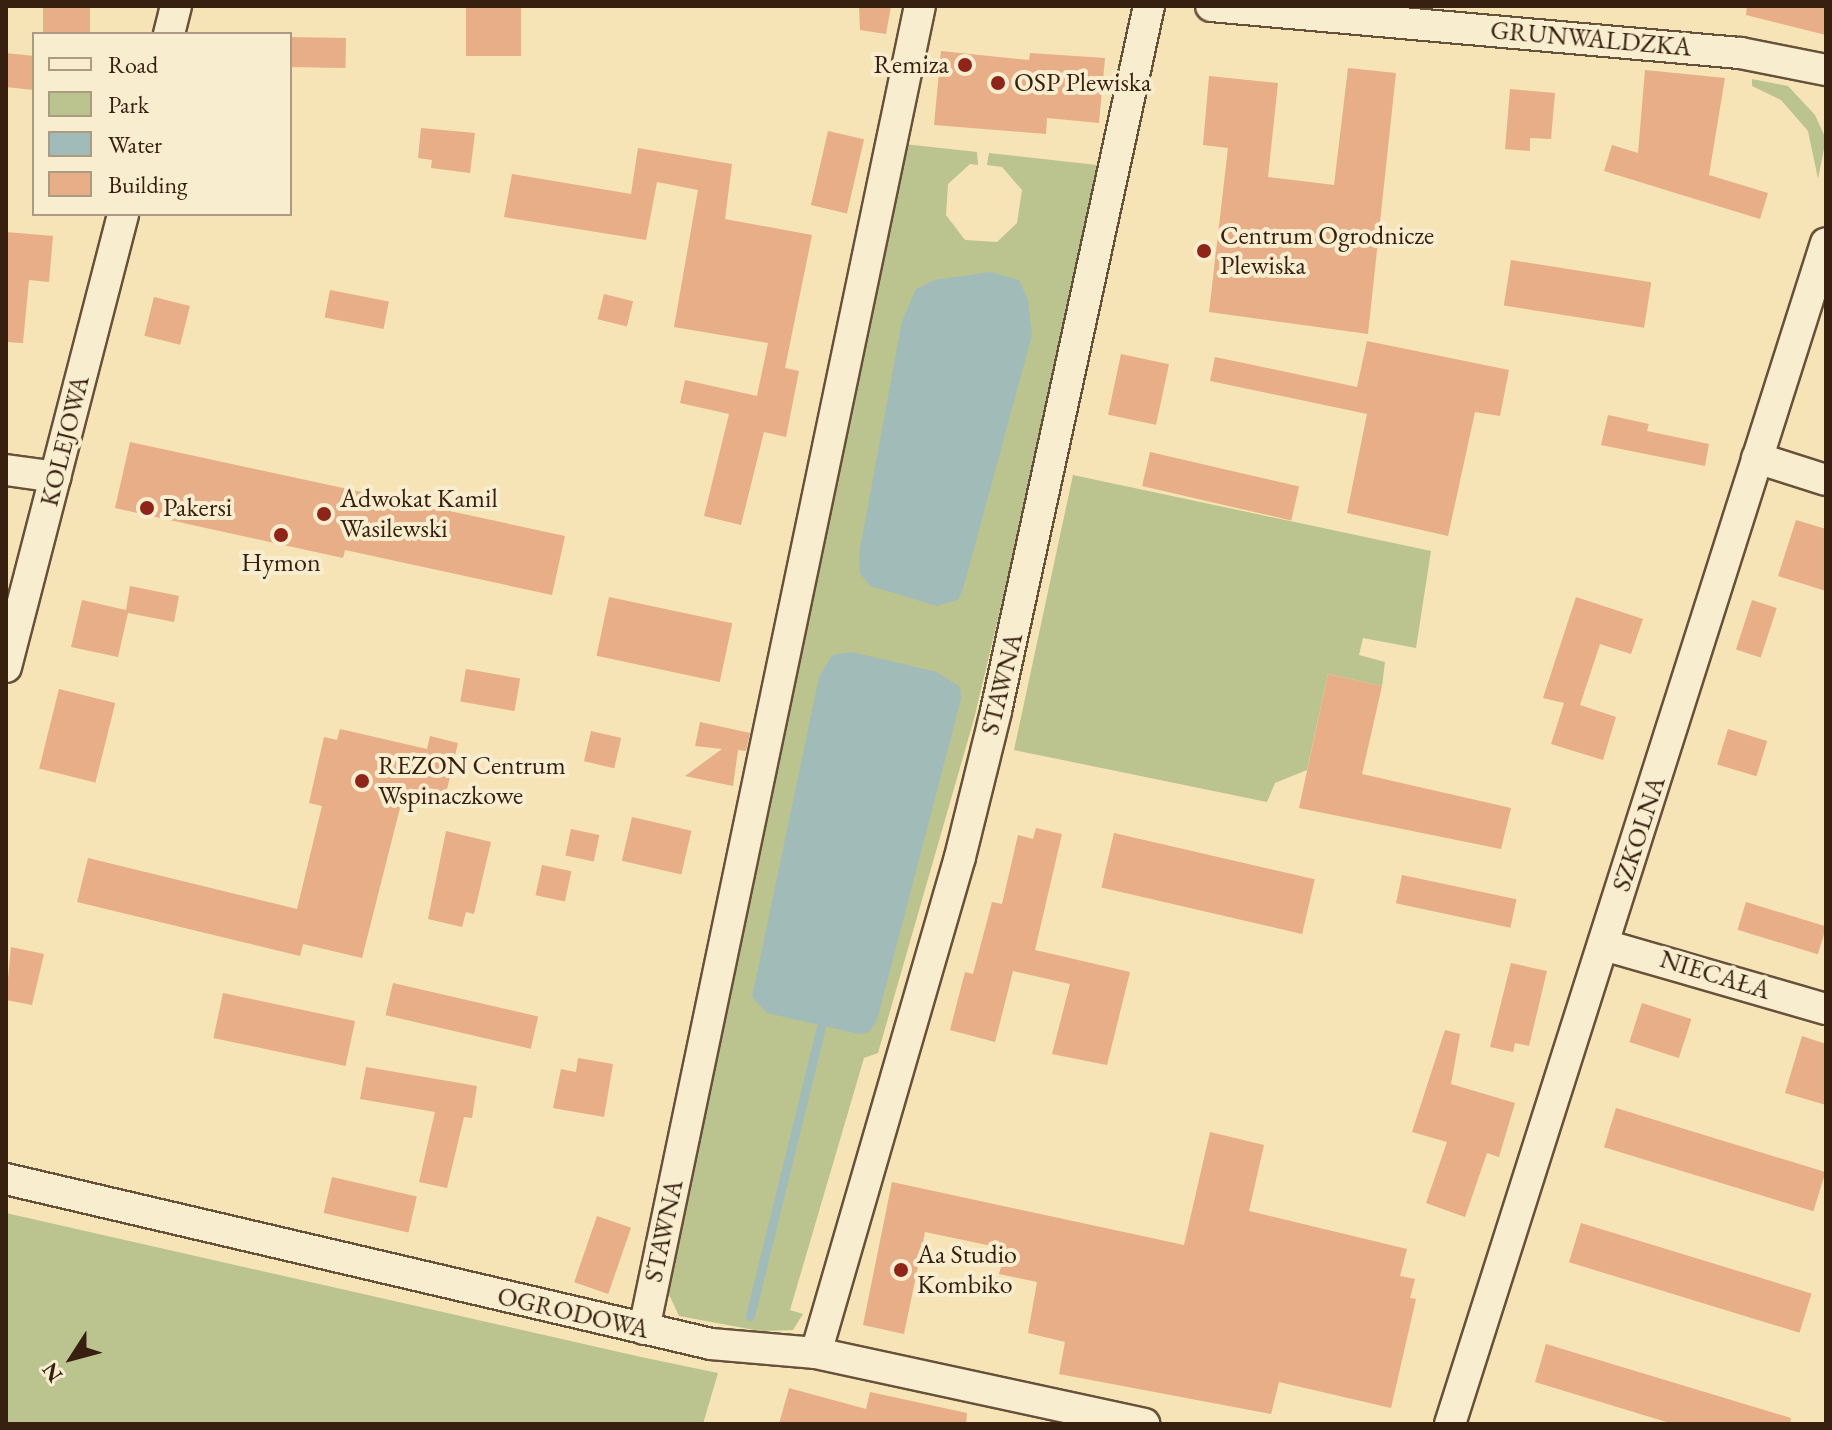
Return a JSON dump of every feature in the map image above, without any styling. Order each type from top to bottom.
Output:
[{"type":"street","points":[[170,32],[176,6]]},
{"type":"street","name":"STAWNA","points":[[644,1329],[920,6]]},
{"type":"street","name":"STAWNA","points":[[816,1353],[960,857],[996,711],[1149,6]]},
{"type":"street","name":"GRUNWALDZKA","points":[[1211,6],[1725,51],[1826,70]]},
{"type":"street","name":"KOLEJOWA","points":[[6,667],[122,216]]},
{"type":"street","name":"SZKOLNA","points":[[1450,1424],[1826,243]]},
{"type":"street","points":[[1757,458],[1826,480]]},
{"type":"street","points":[[6,470],[56,477]]},
{"type":"street","name":"NIECAŁA","points":[[1604,945],[1826,1009]]},
{"type":"street","name":"OGRODOWA","points":[[6,1179],[711,1344],[816,1353],[1144,1424]]},
{"type":"green space","points":[[1752,79],[1788,86],[1815,115],[1826,139],[1818,179],[1808,131],[1781,100],[1752,86]]},
{"type":"green space","points":[[904,144],[977,152],[978,165],[970,164],[948,184],[946,215],[965,240],[997,242],[1017,223],[1022,190],[1002,167],[987,165],[989,153],[1106,166],[974,719],[878,1053],[864,1058],[790,1310],[803,1314],[793,1330],[760,1331],[679,1316],[665,1286]]},
{"type":"green space","points":[[1073,475],[1431,551],[1416,648],[1363,638],[1359,655],[1385,662],[1382,686],[1328,674],[1307,770],[1275,783],[1267,802],[1014,750]]},
{"type":"green space","points":[[6,1213],[718,1373],[703,1424],[6,1424]]},
{"type":"water","points":[[990,272],[1019,280],[1028,300],[1032,335],[963,589],[958,600],[937,606],[870,586],[860,573],[859,554],[902,321],[916,289],[935,280]]},
{"type":"water","points":[[852,652],[937,672],[960,687],[961,699],[877,1020],[869,1032],[859,1034],[767,1013],[752,997],[819,677],[832,655]]},
{"type":"building","points":[[43,6],[90,6],[90,32],[43,32]]},
{"type":"building","points":[[466,6],[521,6],[521,56],[466,56]]},
{"type":"building","points":[[859,6],[891,6],[886,34],[860,30]]},
{"type":"building","points":[[1747,6],[1826,6],[1826,35],[1746,15]]},
{"type":"building","points":[[292,37],[346,38],[345,68],[292,67]]},
{"type":"building","name":"OSP Plewiska","points":[[941,51],[1029,60],[1030,53],[1105,58],[1099,123],[1047,118],[1046,134],[934,125]]},
{"type":"building","points":[[6,53],[32,56],[32,90],[6,87]]},
{"type":"building","points":[[1348,68],[1396,73],[1368,334],[1209,312],[1228,148],[1203,145],[1209,76],[1278,83],[1268,177],[1334,185]]},
{"type":"building","points":[[1645,70],[1725,78],[1709,175],[1768,193],[1760,219],[1604,171],[1612,145],[1638,153]]},
{"type":"building","points":[[1510,89],[1555,93],[1551,139],[1530,138],[1530,151],[1505,149]]},
{"type":"building","points":[[421,128],[475,133],[470,173],[431,168],[432,160],[418,158]]},
{"type":"building","points":[[828,131],[864,139],[847,213],[811,205]]},
{"type":"building","points":[[638,148],[732,164],[725,219],[812,235],[785,368],[799,371],[786,437],[764,432],[741,525],[704,516],[729,414],[680,403],[685,380],[757,396],[768,343],[674,327],[698,190],[657,182],[646,240],[504,217],[512,174],[631,194]]},
{"type":"building","points":[[6,232],[53,236],[49,282],[29,280],[23,343],[6,342]]},
{"type":"building","points":[[1511,260],[1651,282],[1644,328],[1504,305]]},
{"type":"building","points":[[330,290],[389,301],[384,329],[325,317]]},
{"type":"building","points":[[604,294],[633,301],[627,326],[598,319]]},
{"type":"building","points":[[154,297],[190,306],[180,345],[144,336]]},
{"type":"building","points":[[1367,341],[1509,370],[1500,416],[1475,412],[1448,536],[1347,513],[1367,414],[1210,381],[1215,357],[1357,387]]},
{"type":"building","points":[[1121,354],[1169,364],[1156,425],[1108,415]]},
{"type":"building","points":[[1608,415],[1649,424],[1647,431],[1709,444],[1705,466],[1601,445]]},
{"type":"building","points":[[130,442],[565,536],[552,595],[345,550],[343,558],[115,508]]},
{"type":"building","points":[[1150,452],[1299,486],[1291,521],[1142,486]]},
{"type":"building","points":[[1796,520],[1826,529],[1826,591],[1778,576]]},
{"type":"building","points":[[130,586],[179,596],[174,622],[128,613],[118,657],[71,647],[82,600],[126,610]]},
{"type":"building","points":[[609,597],[732,623],[720,682],[597,656]]},
{"type":"building","points":[[1576,597],[1643,619],[1631,654],[1600,644],[1580,705],[1616,717],[1603,760],[1551,744],[1564,703],[1543,698]]},
{"type":"building","points":[[1752,600],[1777,608],[1761,657],[1736,649]]},
{"type":"building","points":[[466,669],[520,679],[514,711],[460,701]]},
{"type":"building","points":[[1328,674],[1382,686],[1362,774],[1511,808],[1501,849],[1299,808]]},
{"type":"building","points":[[59,689],[115,703],[95,783],[39,769]]},
{"type":"building","points":[[700,722],[750,733],[746,751],[738,750],[733,786],[685,776],[722,749],[695,746]]},
{"type":"building","points":[[340,729],[427,749],[430,736],[458,743],[443,806],[403,796],[362,958],[303,944],[300,956],[77,902],[88,858],[297,909],[322,806],[309,803],[324,737],[337,740]]},
{"type":"building","points":[[1728,729],[1767,741],[1756,776],[1717,764]]},
{"type":"building","points":[[591,731],[621,738],[614,768],[584,761]]},
{"type":"building","points":[[632,817],[691,831],[681,875],[622,861]]},
{"type":"building","points":[[1036,828],[1062,834],[1035,950],[1130,972],[1107,1065],[1052,1054],[1070,984],[1013,971],[995,1042],[950,1030],[965,972],[973,974],[992,902],[1002,904],[1018,835],[1033,839]]},
{"type":"building","points":[[571,829],[599,835],[594,861],[565,855]]},
{"type":"building","points":[[446,831],[491,842],[474,914],[466,912],[462,927],[428,919]]},
{"type":"building","points":[[1114,833],[1315,879],[1302,934],[1101,888]]},
{"type":"building","points":[[542,865],[571,871],[565,902],[536,895]]},
{"type":"building","points":[[1402,875],[1516,899],[1510,928],[1396,903]]},
{"type":"building","points":[[1746,902],[1826,926],[1818,954],[1738,930]]},
{"type":"building","points":[[11,947],[44,954],[32,1005],[6,1000]]},
{"type":"building","points":[[1511,963],[1547,971],[1529,1046],[1515,1043],[1513,1052],[1490,1047]]},
{"type":"building","points":[[393,983],[538,1017],[531,1049],[386,1015]]},
{"type":"building","points":[[223,993],[355,1021],[345,1066],[213,1038]]},
{"type":"building","points":[[1642,1003],[1691,1019],[1679,1058],[1629,1042]]},
{"type":"building","points":[[1445,1030],[1460,1034],[1451,1084],[1515,1103],[1499,1157],[1487,1153],[1465,1217],[1426,1203],[1447,1142],[1412,1132]]},
{"type":"building","points":[[1802,1036],[1826,1044],[1826,1105],[1785,1093]]},
{"type":"building","points":[[578,1058],[613,1064],[604,1117],[553,1108],[561,1069],[576,1072]]},
{"type":"building","points":[[366,1067],[477,1086],[472,1118],[464,1117],[447,1188],[419,1182],[435,1112],[360,1099]]},
{"type":"building","points":[[1616,1108],[1825,1172],[1813,1211],[1604,1147]]},
{"type":"building","points":[[1210,1132],[1264,1145],[1249,1211],[1407,1249],[1400,1276],[1415,1279],[1410,1298],[1416,1299],[1391,1408],[1279,1382],[1271,1414],[1059,1374],[1065,1342],[1028,1333],[1037,1282],[999,1274],[1006,1249],[925,1232],[904,1334],[863,1325],[892,1182],[1184,1245]]},
{"type":"building","points":[[332,1177],[417,1197],[408,1233],[324,1213]]},
{"type":"building","points":[[597,1216],[631,1228],[608,1294],[574,1282]]},
{"type":"building","points":[[1581,1223],[1811,1293],[1799,1333],[1569,1262]]},
{"type":"building","points":[[1546,1344],[1791,1418],[1790,1424],[1673,1424],[1535,1382]]},
{"type":"building","points":[[789,1388],[866,1409],[870,1392],[967,1413],[966,1424],[779,1424]]},
{"type":"waterway","points":[[750,1316],[821,1027]]},
{"type":"place","name":"Remiza","points":[[965,65]]},
{"type":"place","name":"OSP Plewiska","points":[[998,83]]},
{"type":"place","name":"Centrum Ogrodnicze Plewiska","points":[[1204,251]]},
{"type":"place","name":"Pakersi","points":[[147,508]]},
{"type":"place","name":"Adwokat Kamil Wasilewski","points":[[324,514]]},
{"type":"place","name":"Hymon","points":[[281,535]]},
{"type":"place","name":"REZON Centrum Wspinaczkowe","points":[[362,781]]},
{"type":"place","name":"Aa Studio Kombiko","points":[[901,1270]]}]
